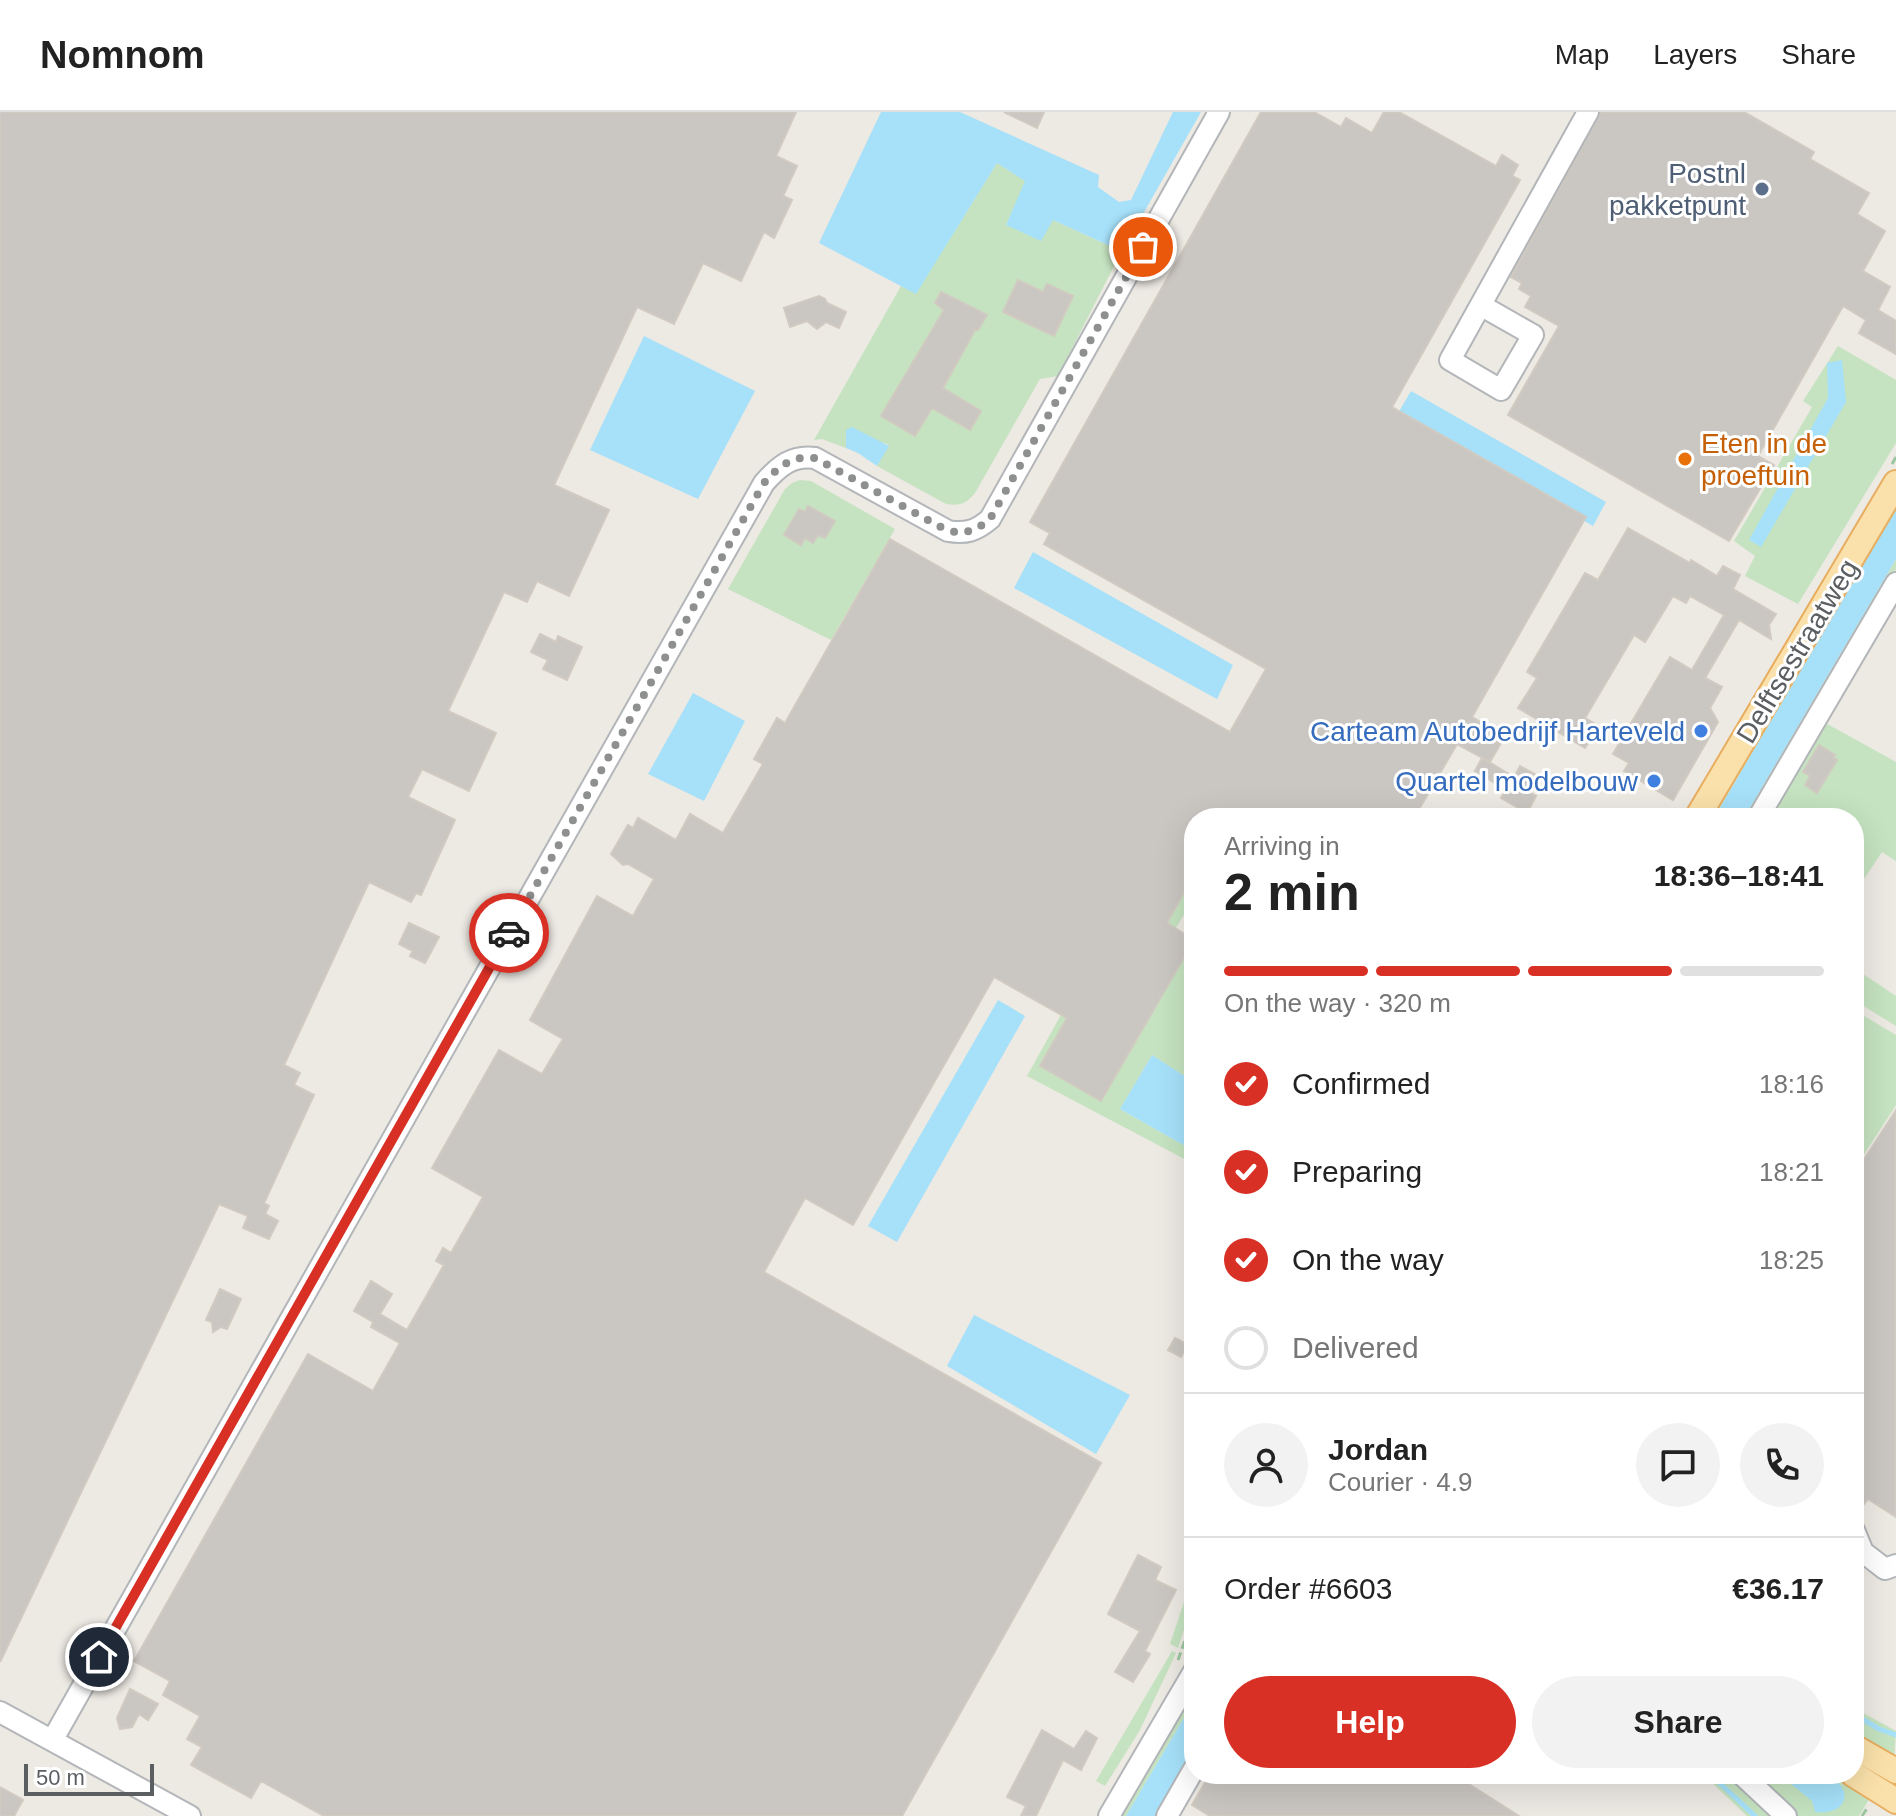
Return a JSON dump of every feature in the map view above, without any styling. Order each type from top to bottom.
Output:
[{"type":"main road","name":"Delftsestraatweg","points":[[1703,808],[1896,483]]},
{"type":"main road","points":[[1864,1753],[1896,1771]]},
{"type":"main road","points":[[1864,1781],[1896,1801]]},
{"type":"street","points":[[53,1739],[764,483],[785,462],[802,456],[815,458],[948,531],[963,533],[977,529],[990,519],[1219,112]]},
{"type":"street","points":[[1482,306],[1499,269],[1588,112]]},
{"type":"street","name":"Delftsestraatweg","points":[[1764,808],[1896,583]]},
{"type":"street","points":[[1864,1553],[1885,1569],[1896,1565]]},
{"type":"street","points":[[1109,1816],[1184,1688]]},
{"type":"street","points":[[0,1712],[190,1816]]},
{"type":"street","points":[[1167,1816],[1185,1784]]},
{"type":"street","points":[[1752,1784],[1786,1816]]},
{"type":"green space","points":[[997,163],[1026,181],[1006,225],[1053,220],[1110,246],[1108,250],[1114,266],[1058,376],[1040,379],[969,500],[955,505],[946,504],[877,466],[889,445],[846,430],[846,448],[822,439],[814,440],[901,286],[916,293]]},
{"type":"green space","points":[[1838,346],[1896,380],[1896,443],[1798,604],[1745,576],[1755,556],[1734,541],[1812,407],[1803,401]]},
{"type":"green space","points":[[800,480],[811,481],[895,529],[831,640],[728,589],[785,489]]},
{"type":"green space","points":[[1896,500],[1896,507],[1720,808],[1714,808]]},
{"type":"green space","points":[[1896,559],[1896,569],[1756,808],[1750,808]]},
{"type":"green space","points":[[1822,721],[1896,762],[1896,861],[1882,852],[1864,879],[1864,808],[1773,808]]},
{"type":"green space","points":[[1168,822],[1184,831],[1184,915],[1173,933],[1184,940],[1184,1076],[1152,1055],[1120,1109],[1184,1145],[1184,1159],[1027,1076]]},
{"type":"green space","points":[[1864,975],[1896,996],[1896,1026],[1864,1006]]},
{"type":"green space","points":[[1864,1016],[1896,1035],[1896,1105],[1864,1155]]},
{"type":"green space","points":[[1184,1602],[1184,1630],[1178,1648],[1170,1644]]},
{"type":"green space","points":[[1172,1651],[1176,1653],[1140,1730],[1105,1786],[1096,1781]]},
{"type":"green space","points":[[1184,1706],[1184,1718],[1126,1816],[1120,1816]]},
{"type":"green space","points":[[1864,1713],[1896,1731],[1894,1759],[1864,1744]]},
{"type":"green space","points":[[1713,1784],[1744,1784],[1778,1816],[1747,1816]]},
{"type":"green space","points":[[1763,1784],[1860,1784],[1873,1793],[1859,1816],[1797,1816]]},
{"type":"water","points":[[881,112],[960,112],[1099,175],[1098,187],[1119,202],[1131,200],[1173,112],[1201,112],[1135,228],[1123,242],[1110,246],[1053,220],[1041,241],[1006,225],[1025,181],[997,163],[916,294],[819,243]]},
{"type":"water","points":[[644,336],[755,391],[698,499],[590,450]]},
{"type":"water","points":[[1842,360],[1846,402],[1761,547],[1749,540],[1828,398],[1827,363]]},
{"type":"water","points":[[1411,391],[1606,502],[1593,526],[1397,415]]},
{"type":"water","points":[[852,427],[889,446],[877,466],[846,448],[846,430]]},
{"type":"water","points":[[1896,507],[1896,559],[1750,808],[1720,808]]},
{"type":"water","points":[[1033,552],[1233,665],[1217,699],[1014,588]]},
{"type":"water","points":[[693,693],[745,721],[704,801],[648,774]]},
{"type":"water","points":[[998,1000],[1025,1016],[897,1242],[868,1226]]},
{"type":"water","points":[[1152,1055],[1184,1076],[1184,1145],[1120,1109]]},
{"type":"water","points":[[974,1315],[1130,1395],[1096,1454],[947,1366]]},
{"type":"water","points":[[1184,1718],[1184,1769],[1156,1816],[1126,1816]]},
{"type":"water","points":[[1791,1784],[1839,1784],[1844,1793],[1844,1800],[1835,1810],[1815,1812],[1812,1801]]},
{"type":"building","points":[[0,112],[796,112],[776,156],[797,166],[783,196],[792,200],[774,238],[764,232],[741,281],[703,263],[674,324],[637,307],[554,485],[609,510],[569,596],[537,581],[527,602],[504,592],[448,711],[496,733],[469,791],[422,769],[408,797],[455,820],[421,895],[416,893],[411,902],[369,882],[284,1065],[300,1073],[294,1085],[314,1095],[264,1203],[269,1206],[265,1214],[278,1221],[269,1239],[243,1228],[248,1216],[219,1204],[0,1662]]},
{"type":"building","points":[[1004,112],[1044,112],[1037,128]]},
{"type":"building","points":[[1261,112],[1314,112],[1341,127],[1346,118],[1372,133],[1384,112],[1399,112],[1496,166],[1502,155],[1518,165],[1512,176],[1520,180],[1392,407],[1586,517],[1472,717],[1505,736],[1490,762],[1457,744],[1420,808],[1184,808],[1184,892],[1167,923],[1184,934],[1184,957],[1101,1101],[1040,1066],[1067,1018],[994,977],[853,1225],[805,1198],[764,1272],[1101,1463],[902,1816],[324,1816],[261,1781],[251,1798],[191,1765],[202,1747],[187,1739],[200,1716],[163,1695],[170,1681],[134,1661],[308,1354],[373,1391],[400,1343],[371,1327],[373,1322],[354,1311],[371,1281],[392,1294],[380,1314],[407,1330],[444,1265],[436,1261],[443,1248],[451,1253],[483,1197],[432,1168],[499,1050],[542,1074],[563,1039],[530,1020],[597,896],[633,916],[654,879],[628,864],[623,865],[611,854],[628,825],[633,828],[638,818],[676,840],[690,814],[723,833],[763,764],[754,759],[777,718],[785,723],[890,539],[1230,732],[1266,669],[1044,544],[1050,533],[1030,522]]},
{"type":"building","points":[[1601,112],[1744,112],[1814,152],[1810,159],[1869,193],[1857,214],[1885,231],[1863,271],[1890,287],[1878,310],[1896,321],[1896,354],[1859,333],[1866,320],[1843,306],[1758,456],[1774,465],[1729,541],[1508,415],[1559,326],[1525,307],[1531,296],[1519,289],[1522,283],[1511,277]]},
{"type":"building","points":[[1018,280],[1043,292],[1047,284],[1073,296],[1054,336],[1003,312]]},
{"type":"building","points":[[941,292],[987,315],[975,330],[943,388],[981,411],[970,430],[932,408],[915,436],[881,416],[944,310],[935,303]]},
{"type":"building","points":[[819,296],[846,312],[839,328],[826,322],[817,329],[807,321],[790,327],[784,308]]},
{"type":"building","points":[[808,506],[835,521],[825,538],[818,535],[813,543],[805,538],[801,545],[784,535],[799,509],[805,512]]},
{"type":"building","points":[[1628,528],[1717,576],[1723,566],[1740,575],[1733,589],[1776,614],[1769,625],[1771,639],[1739,620],[1705,678],[1722,687],[1710,708],[1718,722],[1673,800],[1624,771],[1629,763],[1613,754],[1670,657],[1692,670],[1724,615],[1690,596],[1686,603],[1673,596],[1645,642],[1634,635],[1585,718],[1599,726],[1585,748],[1518,708],[1537,678],[1527,672],[1585,573],[1598,580]]},
{"type":"building","points":[[540,634],[556,642],[558,636],[582,647],[567,680],[543,669],[548,660],[531,652]]},
{"type":"building","points":[[1819,745],[1835,755],[1833,757],[1837,760],[1817,793],[1805,785],[1810,776],[1803,772]]},
{"type":"building","points":[[1482,758],[1514,777],[1520,766],[1536,775],[1527,791],[1536,796],[1530,808],[1518,808],[1501,798],[1506,790],[1475,771]]},
{"type":"building","points":[[409,923],[439,937],[425,963],[410,956],[413,951],[399,944]]},
{"type":"building","points":[[1896,1110],[1896,1517],[1868,1499],[1864,1504],[1864,1160]]},
{"type":"building","points":[[220,1289],[241,1299],[227,1329],[221,1327],[213,1332],[212,1322],[206,1320]]},
{"type":"building","points":[[1175,1338],[1184,1343],[1181,1357],[1168,1350]]},
{"type":"building","points":[[1138,1555],[1161,1567],[1155,1580],[1176,1590],[1145,1651],[1150,1654],[1133,1682],[1115,1672],[1140,1631],[1108,1614]]},
{"type":"building","points":[[130,1689],[158,1704],[148,1720],[139,1714],[132,1727],[120,1729],[117,1718]]},
{"type":"building","points":[[1042,1730],[1074,1749],[1086,1731],[1097,1738],[1081,1770],[1063,1760],[1036,1816],[1021,1816],[1026,1806],[1007,1797]]},
{"type":"building","points":[[1204,1784],[1469,1784],[1519,1816],[1210,1816],[1192,1805]]},
{"type":"building","points":[[0,1787],[23,1800],[14,1816],[0,1816]]},
{"type":"waterway","points":[[1864,1720],[1896,1735]]},
{"type":"waterway","points":[[1721,1784],[1755,1816]]},
{"type":"way so far","points":[[509,933],[764,483],[774,472],[785,462],[802,456],[815,458],[948,531],[963,533],[977,529],[990,519],[1143,247]]},
{"type":"place","name":"Postnl pakketpunt","points":[[1762,189]]},
{"type":"place","name":"Eten in de proeftuin","points":[[1685,459]]},
{"type":"place","name":"Carteam Autobedrijf Harteveld","points":[[1701,731]]},
{"type":"place","name":"Quartel modelbouw","points":[[1654,781]]},
{"type":"route","points":[[99,1657],[509,933]]}]
